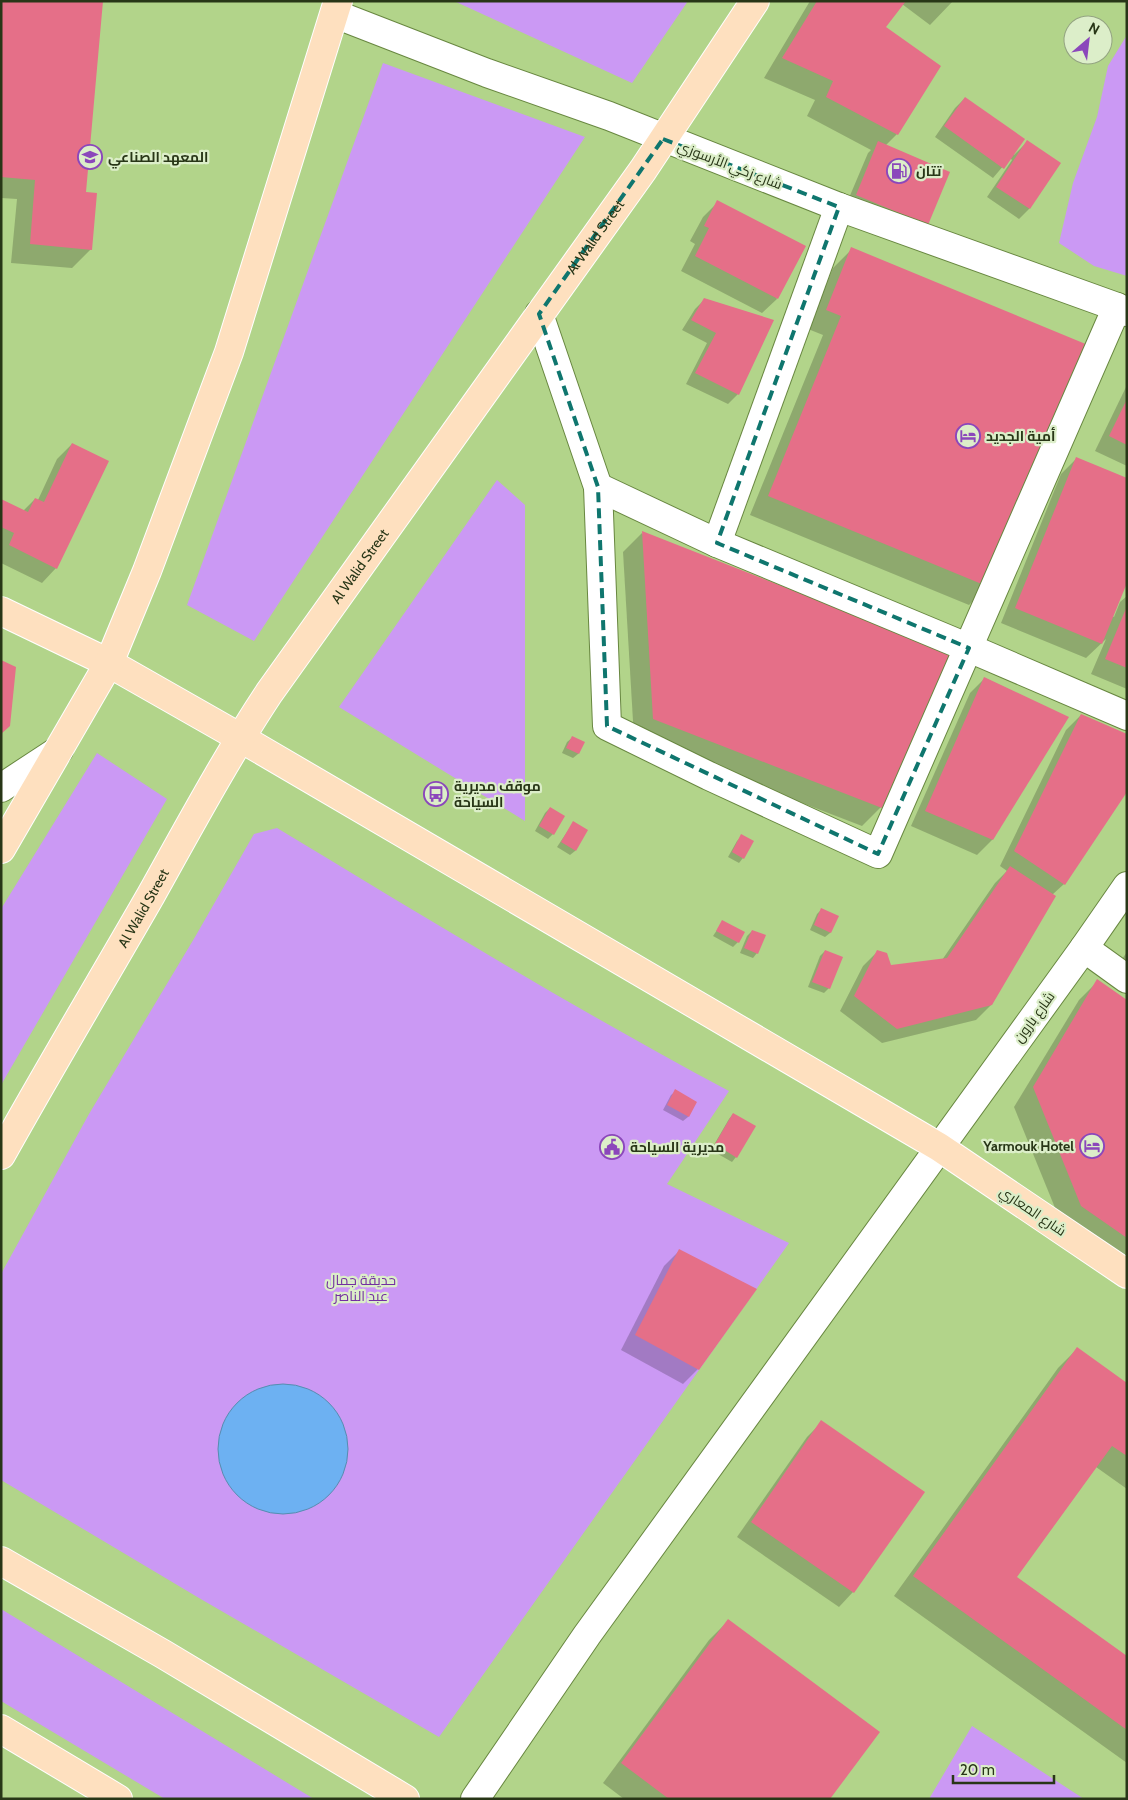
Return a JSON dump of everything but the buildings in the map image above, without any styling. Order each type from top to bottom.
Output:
[{"type":"main road","name":"Al Walid Street","points":[[1,1155],[239,738],[269,692],[643,170],[755,1]]},
{"type":"main road","points":[[1,849],[109,663],[147,571],[229,352],[336,8]]},
{"type":"main road","name":"شارع المعاري","points":[[1,610],[109,663],[939,1147],[1127,1274]]},
{"type":"main road","points":[[1,1561],[163,1654],[405,1799]]},
{"type":"main road","points":[[1,1729],[118,1799]]},
{"type":"street","name":"شارع زكي الأرسوزي","points":[[336,8],[487,73],[609,116],[663,139],[840,206],[1122,310]]},
{"type":"street","points":[[718,543],[840,206]]},
{"type":"street","points":[[539,314],[598,487],[607,726],[709,776],[878,854],[968,648],[1122,310]]},
{"type":"street","points":[[598,487],[718,543],[1127,716]]},
{"type":"street","points":[[1,788],[59,750]]},
{"type":"street","name":"شارع بارون","points":[[475,1799],[593,1627],[1127,886]]},
{"type":"street","points":[[1084,948],[1127,979]]},
{"type":"highlighted area","points":[[663,139],[839,207],[717,543],[969,648],[878,854],[607,726],[598,487],[539,314]]},
{"type":"green space","points":[[454,1],[688,1],[632,83]]},
{"type":"green space","points":[[1127,35],[1127,276],[1094,266],[1059,243],[1073,183],[1097,117],[1108,66],[1113,65],[1113,58]]},
{"type":"green space","points":[[383,63],[585,137],[254,641],[187,605]]},
{"type":"green space","points":[[497,480],[525,505],[525,821],[339,707]]},
{"type":"green space","points":[[97,753],[167,799],[1,1085],[1,909]]},
{"type":"green space","name":"حديقة جمال عبد الناصر","points":[[277,828],[558,995],[729,1091],[667,1184],[789,1243],[439,1737],[199,1598],[1,1480],[1,1274],[89,1114],[254,834]]},
{"type":"green space","points":[[1,1609],[314,1799],[165,1799],[1,1701]]},
{"type":"green space","points":[[972,1726],[1084,1799],[929,1799]]},
{"type":"water","points":[[283,1384],[296,1385],[308,1389],[329,1403],[343,1424],[347,1436],[347,1462],[343,1474],[329,1495],[308,1509],[296,1513],[283,1514],[270,1513],[258,1509],[237,1495],[223,1474],[219,1462],[218,1449],[219,1436],[223,1424],[237,1403],[258,1389],[270,1385]]},
{"type":"place","name":"المعهد الصناعي","points":[[90,157]]},
{"type":"place","name":"تتان","points":[[899,171]]},
{"type":"place","name":"أمية الجديد","points":[[968,436]]},
{"type":"place","name":"موقف مديرية السياحة","points":[[436,794]]},
{"type":"place","name":"Yarmouk Hotel","points":[[1092,1146]]},
{"type":"place","name":"مديرية السياحة","points":[[612,1147]]}]
